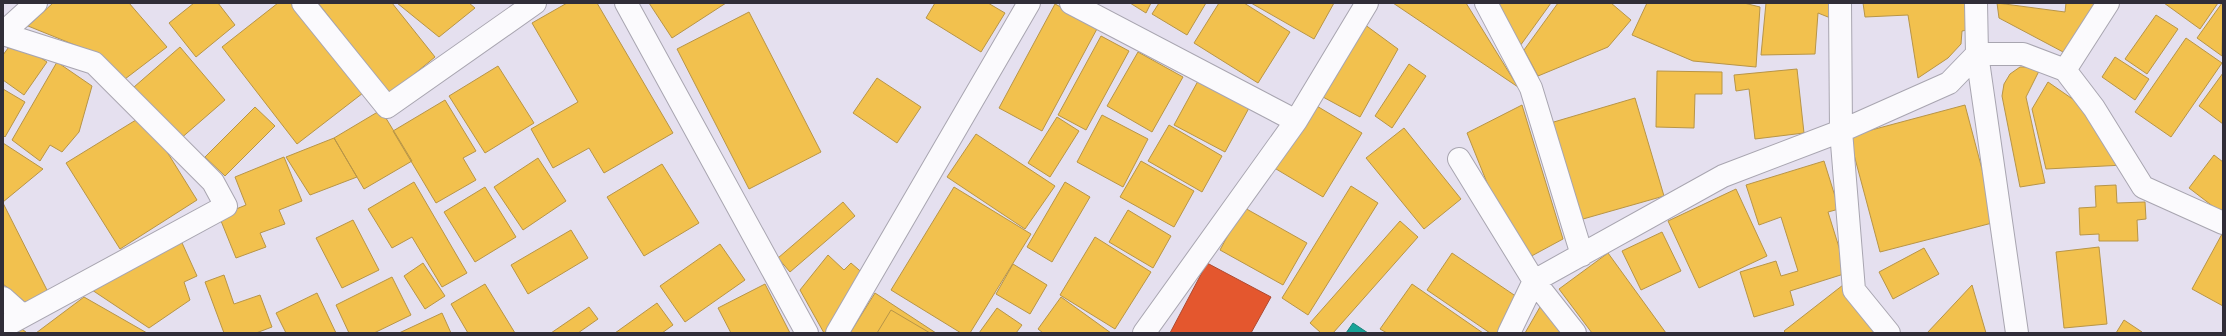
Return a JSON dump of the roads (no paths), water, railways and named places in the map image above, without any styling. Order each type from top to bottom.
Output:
[{"type":"street","points":[[3,327],[226,206],[213,182],[94,63],[3,34],[36,3]]},
{"type":"street","points":[[303,3],[387,107],[535,3]]},
{"type":"street","points":[[626,3],[807,333]]},
{"type":"street","points":[[837,333],[1029,3]]},
{"type":"street","points":[[1070,3],[1296,120]]},
{"type":"street","points":[[1144,333],[1296,120],[1367,3]]},
{"type":"street","points":[[1486,3],[1531,88],[1582,255]]},
{"type":"street","points":[[1840,3],[1841,131],[1854,290],[1889,333]]},
{"type":"street","points":[[1976,3],[1978,54],[2017,333]]},
{"type":"street","points":[[2065,70],[2108,3]]},
{"type":"street","points":[[1509,333],[1534,281],[1723,176],[1841,131],[1949,83],[1978,54],[2023,54],[2065,70],[2094,108],[2144,187],[2223,223]]},
{"type":"street","points":[[1460,159],[1534,281],[1575,333]]},
{"type":"street","points":[[3,298],[23,316]]}]
